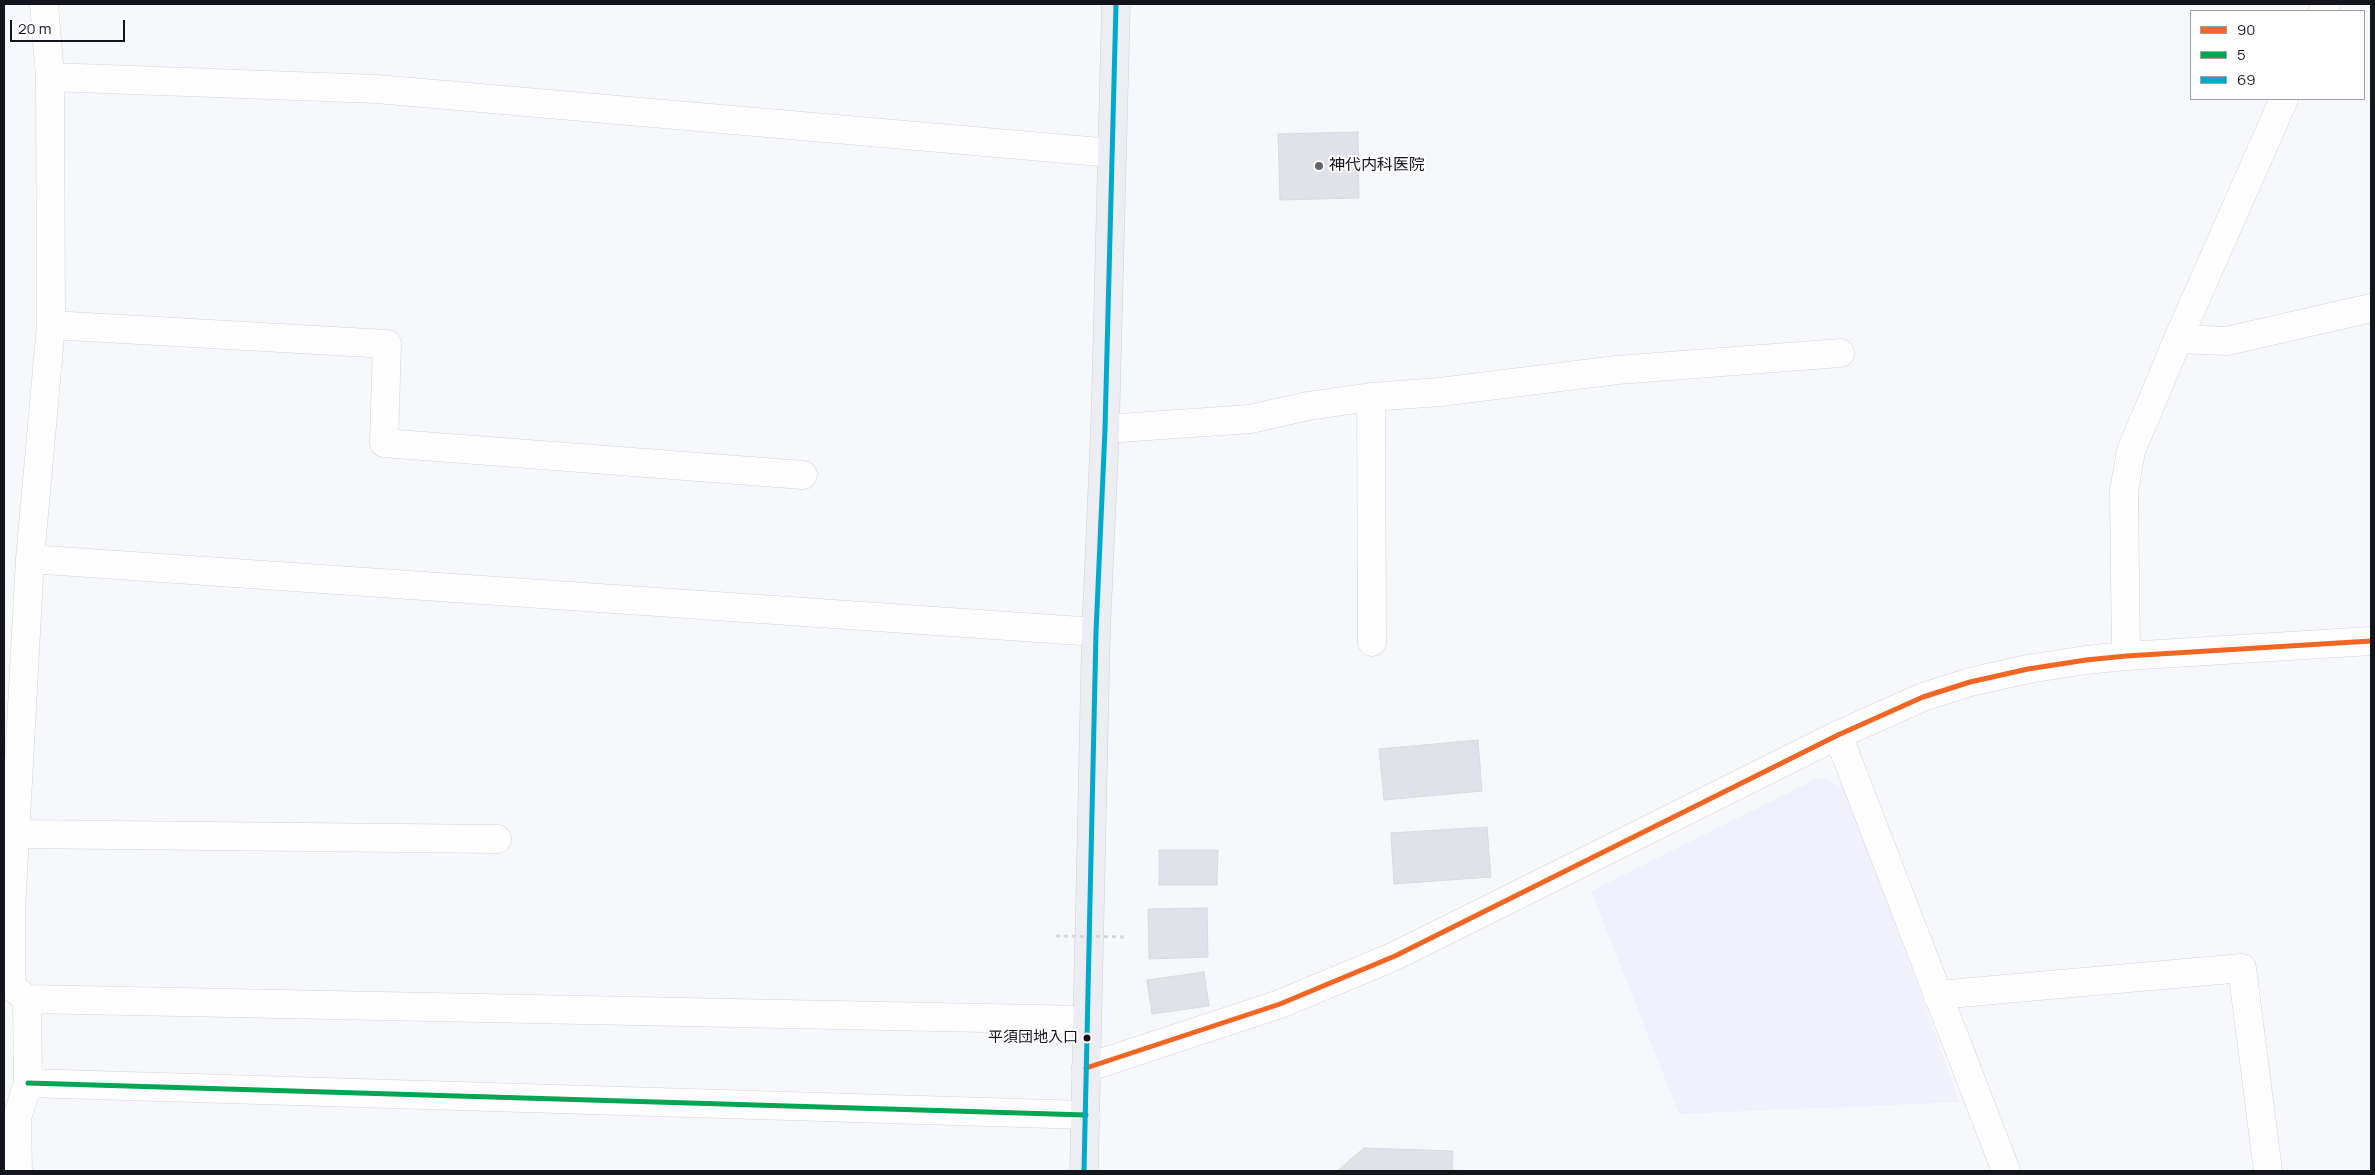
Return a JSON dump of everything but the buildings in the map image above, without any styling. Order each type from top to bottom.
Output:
[{"type":"main road","points":[[1084,1171],[1096,632],[1105,429],[1116,4]]},
{"type":"street","points":[[44,4],[50,77],[52,325],[30,559],[16,834],[7,910],[11,986],[27,999],[1088,1020]]},
{"type":"street","points":[[50,77],[376,89],[1112,153]]},
{"type":"street","points":[[2126,656],[2124,491],[2132,452],[2178,338],[2284,100]]},
{"type":"street","points":[[2178,338],[2227,341],[2371,308]]},
{"type":"street","points":[[52,325],[387,344],[384,443],[803,475]]},
{"type":"street","points":[[1105,429],[1250,419],[1308,406],[1617,370],[1840,353]]},
{"type":"street","points":[[1371,398],[1372,642]]},
{"type":"street","points":[[30,559],[1096,632]]},
{"type":"street","points":[[1086,1068],[1280,1004],[1395,956],[1838,735],[1923,697],[1970,682],[2028,669],[2126,656],[2371,640]]},
{"type":"street","points":[[1838,735],[2006,1171]]},
{"type":"street","points":[[16,834],[498,839]]},
{"type":"street","points":[[1937,995],[2242,968],[2268,1171]]},
{"type":"street","points":[[18,1171],[10,1117],[28,1083],[27,999]]},
{"type":"street","points":[[28,1083],[1086,1115]]},
{"type":"path","points":[[1056,936],[1126,937]]},
{"type":"shaded area","points":[[1820,777],[1847,790],[1960,1102],[1679,1114],[1591,891]]},
{"type":"transit line","name":"69","points":[[1084,1171],[1096,632],[1105,429],[1116,4]]},
{"type":"transit line","name":"90","points":[[1086,1068],[1280,1004],[1395,956],[1838,735],[1923,697],[1970,682],[2028,669],[2086,660],[2371,641]]},
{"type":"transit line","name":"5","points":[[28,1083],[1086,1115]]},
{"type":"place","name":"神代内科医院","points":[[1319,166]]},
{"type":"place","name":"平須団地入口","points":[[1087,1038]]}]
